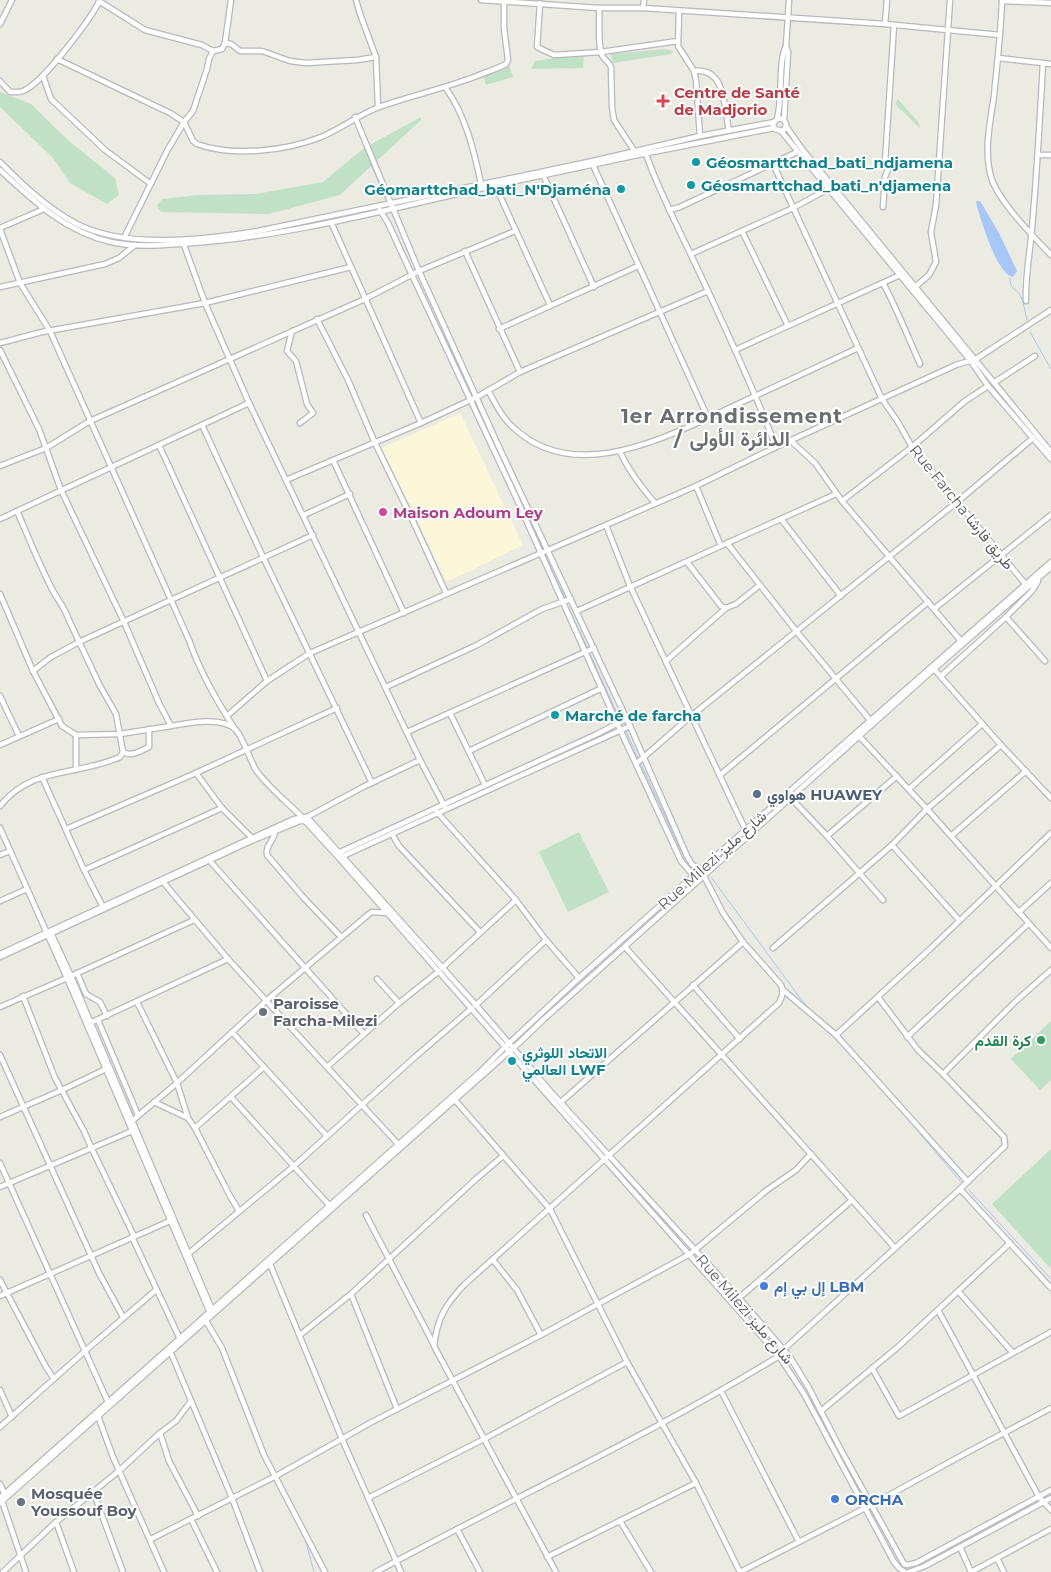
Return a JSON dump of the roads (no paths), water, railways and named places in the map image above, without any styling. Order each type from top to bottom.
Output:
[{"type":"street","points":[[0,21],[12,0]]},
{"type":"street","points":[[0,81],[10,92],[24,91],[43,76],[82,27],[99,0],[145,30],[202,45],[213,51],[222,50],[231,0]]},
{"type":"street","points":[[356,0],[376,57],[378,108]]},
{"type":"street","points":[[481,0],[504,0],[599,8],[643,8],[885,24],[1000,35]]},
{"type":"street","points":[[57,59],[154,104],[184,122],[193,141],[203,146],[262,151],[296,146],[322,136],[355,117],[378,108],[500,67],[507,62],[504,0]]},
{"type":"street","points":[[643,8],[644,0]]},
{"type":"street","points":[[774,128],[781,89],[789,0]]},
{"type":"street","points":[[885,24],[887,0]]},
{"type":"street","points":[[915,287],[929,275],[936,262],[931,232],[936,205],[950,0]]},
{"type":"street","points":[[1051,2],[1002,1],[988,156],[990,171],[998,191],[1051,255]]},
{"type":"street","points":[[540,3],[537,47],[554,55],[601,52],[678,41]]},
{"type":"street","points":[[599,8],[599,42],[602,56],[609,62],[611,67],[614,120],[635,152]]},
{"type":"street","points":[[679,11],[678,41],[680,52],[694,71],[700,136]]},
{"type":"street","points":[[883,207],[885,177],[888,169],[885,162],[894,25]]},
{"type":"street","points":[[224,43],[231,44],[240,51],[262,51],[290,61],[306,63],[376,57]]},
{"type":"street","points":[[786,46],[788,52],[784,120],[786,126],[831,188],[970,360],[988,386],[1051,459]]},
{"type":"street","points":[[124,238],[184,122],[193,111],[213,51]]},
{"type":"street","points":[[998,58],[1051,64]]},
{"type":"street","points":[[1026,301],[1026,274],[1032,234],[1043,63]]},
{"type":"street","points":[[694,71],[708,72],[715,77],[720,85],[728,131]]},
{"type":"street","points":[[43,76],[51,99],[105,150],[151,184]]},
{"type":"street","points":[[445,87],[455,100],[461,116],[475,157],[481,184]]},
{"type":"street","points":[[355,117],[392,209],[476,398],[630,726],[687,856],[704,876],[723,913],[743,942],[781,985],[783,990],[836,1035],[968,1182]]},
{"type":"street","points":[[0,170],[56,218],[87,235],[111,242],[135,243],[236,240],[380,212],[495,183],[700,136],[781,118],[784,120]]},
{"type":"street","points":[[781,131],[786,126]]},
{"type":"street","points":[[183,242],[258,232],[481,184],[543,175],[774,128],[781,131],[797,152],[831,188],[976,359],[1051,452]]},
{"type":"street","points":[[669,210],[676,209],[797,152]]},
{"type":"street","points":[[646,154],[657,185],[736,350],[776,447]]},
{"type":"street","points":[[1038,155],[1051,155]]},
{"type":"street","points":[[0,162],[60,214],[90,230],[124,238],[135,243]]},
{"type":"street","name":"Rue Farcha طريق فارشا","points":[[773,164],[882,399],[912,447],[1026,586]]},
{"type":"street","points":[[593,165],[708,418]]},
{"type":"street","points":[[543,175],[594,286]]},
{"type":"street","points":[[495,183],[550,305]]},
{"type":"street","points":[[691,254],[831,188]]},
{"type":"street","points":[[378,206],[412,275],[681,861],[698,881]]},
{"type":"street","points":[[44,208],[0,228],[20,283],[50,331],[171,600],[199,667],[260,774],[340,855],[440,970]]},
{"type":"street","points":[[331,222],[421,423]]},
{"type":"street","points":[[0,466],[46,448],[90,421],[365,299],[419,271],[516,230]]},
{"type":"street","points":[[742,231],[788,326]]},
{"type":"street","points":[[183,242],[205,304],[249,403],[420,760],[445,807]]},
{"type":"street","points":[[0,287],[105,264],[119,258],[135,243]]},
{"type":"street","points":[[1044,248],[1051,245]]},
{"type":"street","points":[[465,251],[520,372]]},
{"type":"street","points":[[0,344],[50,331],[205,304],[351,266]]},
{"type":"street","points":[[499,329],[638,266]]},
{"type":"street","points":[[736,350],[900,275]]},
{"type":"street","points":[[883,283],[898,311],[902,325],[920,364]]},
{"type":"street","points":[[286,480],[421,423],[476,398],[520,372],[708,291]]},
{"type":"street","points":[[227,716],[267,680],[310,653],[696,486],[776,447],[956,365],[976,359],[1051,310]]},
{"type":"street","points":[[317,319],[348,380],[375,443],[446,593]]},
{"type":"street","points":[[292,331],[287,350],[296,361],[307,404],[313,413],[300,423]]},
{"type":"street","points":[[488,390],[512,427],[522,436],[538,445],[562,453],[580,455],[620,452],[636,448],[708,418],[858,348]]},
{"type":"street","points":[[0,350],[46,448],[61,490],[171,726]]},
{"type":"street","points":[[995,382],[1036,356]]},
{"type":"street","points":[[842,501],[912,447],[965,401],[988,386]]},
{"type":"street","points":[[0,518],[249,403]]},
{"type":"street","points":[[202,425],[263,557],[372,783]]},
{"type":"street","points":[[637,763],[691,716],[957,502],[1033,438]]},
{"type":"street","points":[[790,441],[815,463],[836,494],[962,642]]},
{"type":"street","points":[[159,445],[267,680]]},
{"type":"street","points":[[620,452],[627,466],[655,503]]},
{"type":"street","points":[[333,460],[404,613]]},
{"type":"street","points":[[696,486],[721,546]]},
{"type":"street","points":[[304,515],[350,494]]},
{"type":"street","points":[[577,612],[630,586],[836,494]]},
{"type":"street","points":[[0,806],[13,791],[42,776],[109,762],[120,758],[122,752],[116,714],[79,642],[66,610],[42,569],[17,511]]},
{"type":"street","points":[[934,609],[1051,515]]},
{"type":"street","points":[[781,520],[841,596]]},
{"type":"street","points":[[606,525],[630,586],[746,831]]},
{"type":"street","points":[[33,670],[51,657],[79,642],[219,576],[312,535]]},
{"type":"street","points":[[727,543],[870,720]]},
{"type":"street","points":[[687,562],[721,606],[726,608]]},
{"type":"street","name":"Rue Milezi شارع مليز","points":[[907,1566],[897,1555],[804,1394],[779,1356],[505,1047],[578,978],[858,734],[1051,562]]},
{"type":"street","name":"Rue Milezi شارع مليز","points":[[1026,586],[1051,567]]},
{"type":"street","points":[[941,676],[1032,591],[1039,577]]},
{"type":"street","points":[[666,661],[726,608],[736,604],[760,585]]},
{"type":"street","points":[[0,594],[33,670],[62,726],[76,735],[120,734],[194,722],[213,721],[235,729]]},
{"type":"street","points":[[386,687],[477,645],[542,609],[571,599]]},
{"type":"street","points":[[720,775],[928,602]]},
{"type":"street","points":[[1006,617],[1045,661]]},
{"type":"street","name":"Rue Milezi شارع مليز","points":[[509,1052],[792,798],[870,720],[934,669],[962,642]]},
{"type":"street","points":[[407,732],[594,648]]},
{"type":"street","points":[[934,669],[1051,798]]},
{"type":"street","points":[[469,751],[602,688]]},
{"type":"street","points":[[0,696],[19,736]]},
{"type":"street","points":[[66,829],[196,773],[337,708]]},
{"type":"street","points":[[450,712],[485,785]]},
{"type":"street","points":[[0,745],[59,718]]},
{"type":"street","points":[[445,807],[485,785],[626,719]]},
{"type":"street","points":[[909,789],[982,724]]},
{"type":"street","points":[[340,855],[630,726]]},
{"type":"street","points":[[122,752],[132,754],[149,747],[149,730]]},
{"type":"street","points":[[858,734],[1028,924],[1050,944]]},
{"type":"street","points":[[76,735],[76,770]]},
{"type":"street","points":[[773,948],[1001,745]]},
{"type":"street","points":[[0,955],[252,838],[304,817],[420,760]]},
{"type":"street","points":[[950,836],[1026,771]]},
{"type":"street","points":[[196,773],[222,808],[252,838]]},
{"type":"street","points":[[42,776],[102,907]]},
{"type":"street","points":[[827,836],[896,776]]},
{"type":"street","points":[[792,798],[883,900]]},
{"type":"street","points":[[84,870],[222,808]]},
{"type":"street","points":[[340,855],[392,834],[436,811]]},
{"type":"street","points":[[436,811],[516,900],[578,978]]},
{"type":"street","points":[[48,933],[164,883],[275,831],[304,821],[340,855],[388,913],[474,1007],[510,1043]]},
{"type":"street","points":[[0,828],[90,1023],[132,1121],[171,1220],[188,1254],[212,1313]]},
{"type":"street","points":[[275,831],[275,836],[268,845],[267,855],[341,938]]},
{"type":"street","points":[[392,834],[399,846],[480,932]]},
{"type":"street","points":[[836,1035],[878,998],[1050,836]]},
{"type":"street","points":[[892,844],[959,920]]},
{"type":"street","points":[[0,855],[10,851]]},
{"type":"street","points":[[210,861],[364,1034]]},
{"type":"street","points":[[164,883],[228,959],[360,1105],[398,1144]]},
{"type":"street","points":[[1018,912],[1051,883]]},
{"type":"street","points":[[0,901],[27,889]]},
{"type":"street","points":[[327,1067],[399,1003],[440,970],[516,900]]},
{"type":"street","points":[[132,1121],[267,1000],[370,913],[388,913]]},
{"type":"street","points":[[0,1007],[194,920]]},
{"type":"street","points":[[907,1037],[1028,924]]},
{"type":"street","points":[[188,1254],[294,1166],[360,1105],[474,1007],[546,940]]},
{"type":"street","points":[[561,1102],[743,942]]},
{"type":"street","points":[[625,947],[895,1248]]},
{"type":"street","points":[[90,1023],[228,959]]},
{"type":"street","points":[[943,1074],[1016,1001],[1051,970]]},
{"type":"street","points":[[77,973],[86,994],[100,1002],[106,1016]]},
{"type":"street","points":[[69,977],[132,1131],[212,1313]]},
{"type":"street","points":[[377,979],[399,1003]]},
{"type":"street","points":[[693,985],[740,1039]]},
{"type":"street","points":[[434,1346],[436,1328],[440,1316],[464,1285],[779,1004],[783,990]]},
{"type":"street","points":[[22,996],[47,1060],[84,1131],[156,1290],[180,1338]]},
{"type":"street","points":[[376,1572],[662,1423],[721,1391],[779,1356],[1005,1146],[1004,1137],[918,1050],[878,998]]},
{"type":"street","points":[[138,1002],[176,1083],[188,1118],[239,1211]]},
{"type":"street","points":[[2,1499],[171,1353],[206,1321],[212,1313],[505,1047],[474,1007]]},
{"type":"street","points":[[98,1020],[138,1115]]},
{"type":"street","points":[[232,1032],[327,1136]]},
{"type":"street","name":"Rue Milezi شارع مليز","points":[[510,1043],[784,1350],[800,1372],[821,1411],[894,1562],[898,1568],[907,1572]]},
{"type":"street","points":[[2,1499],[180,1338],[270,1264],[509,1052]]},
{"type":"street","points":[[0,1056],[99,1273],[123,1317]]},
{"type":"street","points":[[195,1128],[264,1067]]},
{"type":"street","points":[[0,1117],[106,1069]]},
{"type":"street","points":[[231,1096],[329,1206]]},
{"type":"street","points":[[455,1100],[550,1209],[627,1362],[696,1483],[740,1572],[1051,1408]]},
{"type":"street","points":[[154,1102],[188,1118]]},
{"type":"street","points":[[0,1187],[132,1131]]},
{"type":"street","points":[[151,1539],[276,1476],[342,1438],[541,1335],[690,1254],[767,1190],[796,1170],[811,1154]]},
{"type":"street","points":[[300,1335],[351,1294],[503,1156]]},
{"type":"street","points":[[0,1163],[108,1402]]},
{"type":"street","points":[[960,1189],[1051,1288]]},
{"type":"street","points":[[739,1298],[851,1201]]},
{"type":"street","points":[[366,1215],[452,1381],[556,1572]]},
{"type":"street","points":[[0,1296],[171,1220]]},
{"type":"street","points":[[821,1411],[938,1310],[1010,1243]]},
{"type":"street","points":[[494,1260],[517,1290],[541,1335]]},
{"type":"street","points":[[270,1264],[342,1438],[401,1572]]},
{"type":"street","points":[[0,1280],[54,1379]]},
{"type":"street","points":[[0,1427],[156,1290]]},
{"type":"street","points":[[958,1291],[1013,1353]]},
{"type":"street","points":[[351,1294],[397,1409]]},
{"type":"street","points":[[938,1310],[1039,1497],[1051,1510]]},
{"type":"street","points":[[206,1321],[222,1348],[264,1455],[325,1572]]},
{"type":"street","points":[[872,1368],[899,1416],[1051,1332]]},
{"type":"street","points":[[171,1353],[232,1498],[260,1572]]},
{"type":"street","points":[[368,1498],[627,1362]]},
{"type":"street","points":[[0,1390],[12,1417]]},
{"type":"street","points":[[721,1391],[799,1542]]},
{"type":"street","points":[[2,1572],[56,1522],[176,1421],[191,1401]]},
{"type":"street","points":[[98,1416],[164,1572]]},
{"type":"street","points":[[160,1433],[169,1461],[198,1516]]},
{"type":"street","points":[[547,1557],[696,1483]]},
{"type":"street","points":[[0,1484],[2,1499],[26,1572]]},
{"type":"street","points":[[1051,1490],[907,1566],[907,1572],[925,1566],[1051,1498]]},
{"type":"street","points":[[93,1491],[123,1572]]},
{"type":"street","points":[[191,1519],[217,1572]]},
{"type":"street","points":[[620,1521],[651,1572]]},
{"type":"street","points":[[56,1522],[74,1572]]},
{"type":"street","points":[[457,1529],[480,1572]]},
{"type":"street","points":[[960,1547],[971,1572],[1051,1529]]},
{"type":"street","points":[[997,1558],[1004,1572]]},
{"type":"water","points":[[977,201],[980,201],[999,233],[1017,271],[1013,277],[1007,274],[995,257],[981,220]]},
{"type":"waterway","points":[[369,160],[387,201]]},
{"type":"waterway","points":[[393,216],[416,269]]},
{"type":"waterway","points":[[419,276],[470,392]]},
{"type":"waterway","points":[[1010,278],[1012,287],[1021,298],[1027,320]]},
{"type":"waterway","points":[[1030,332],[1051,369]]},
{"type":"waterway","points":[[474,401],[542,548]]},
{"type":"waterway","points":[[546,558],[565,598]]},
{"type":"waterway","points":[[568,607],[587,647]]},
{"type":"waterway","points":[[590,654],[620,720]]},
{"type":"waterway","points":[[626,731],[638,758]]},
{"type":"waterway","points":[[641,764],[685,856]]},
{"type":"waterway","points":[[693,862],[701,866]]},
{"type":"waterway","points":[[711,877],[803,1002],[816,1015]]},
{"type":"waterway","points":[[884,1091],[961,1182]]},
{"type":"waterway","points":[[969,1190],[1051,1279]]},
{"type":"waterway","points":[[305,1538],[314,1572]]},
{"type":"place","name":"Centre de Santé de Madjorio","points":[[663,101]]},
{"type":"place","name":"Géosmarttchad_bati_ndjamena","points":[[696,162]]},
{"type":"place","name":"Géosmarttchad_bati_n'djamena","points":[[691,185]]},
{"type":"place","name":"Géomarttchad_bati_N'Djaména","points":[[621,189]]},
{"type":"place","name":"Maison Adoum Ley","points":[[383,512]]},
{"type":"place","name":"Marché de farcha","points":[[555,715]]},
{"type":"place","name":"هواوي HUAWEY","points":[[757,794]]},
{"type":"place","name":"Paroisse Farcha-Milezi","points":[[263,1012]]},
{"type":"place","name":"كرة القدم","points":[[1041,1040]]},
{"type":"place","name":"الاتحاد اللوثري العالمي LWF","points":[[512,1061]]},
{"type":"place","name":"إل بي إم LBM","points":[[764,1286]]},
{"type":"place","name":"ORCHA","points":[[835,1499]]},
{"type":"place","name":"Mosquée Youssouf Boy","points":[[21,1502]]},
{"type":"district","name":"1er Arrondissement / الدائرة الأولى","points":[[732,428]]}]
